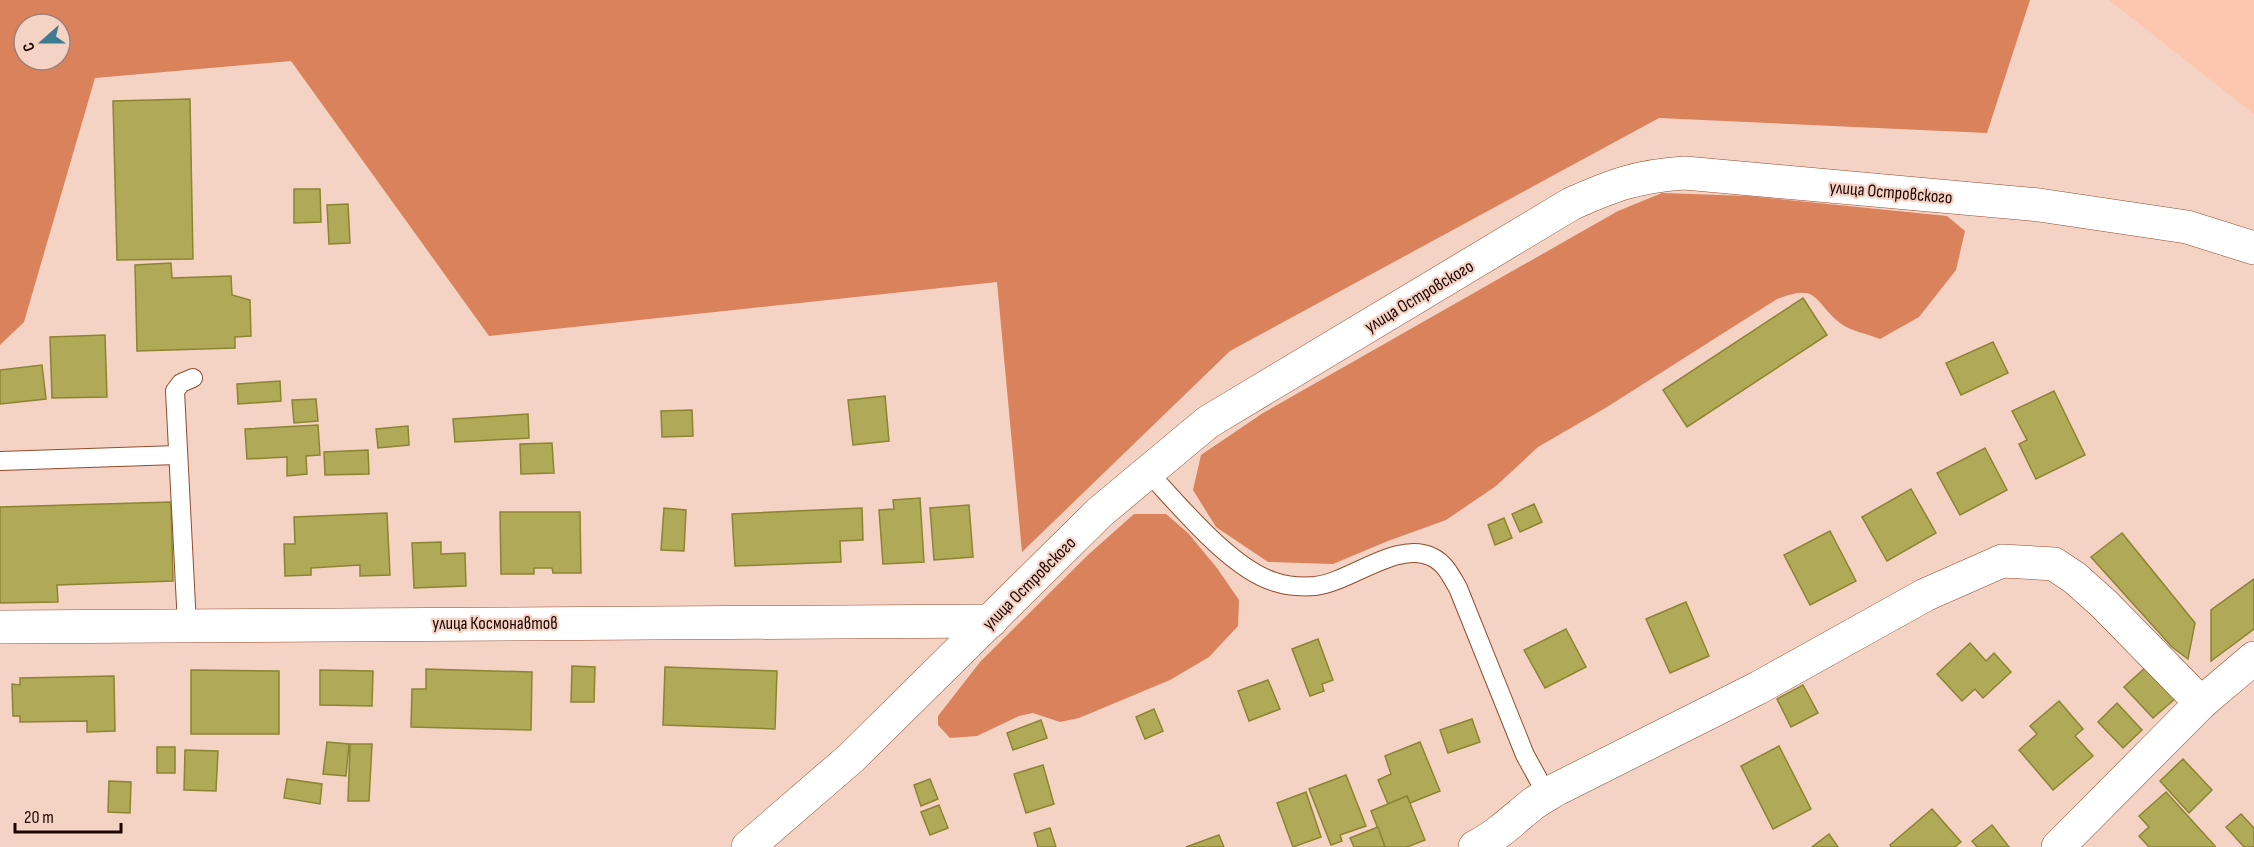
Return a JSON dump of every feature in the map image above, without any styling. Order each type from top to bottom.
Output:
[{"type":"street","name":"улица Островского","points":[[748,847],[851,758],[1100,512],[1208,422],[1571,204],[1614,185],[1653,175],[1685,173],[2039,206],[2187,227],[2254,248]]},
{"type":"street","points":[[1475,847],[1510,824],[1531,805],[1588,772],[1758,688],[1925,595],[2002,561],[2054,564],[2075,578],[2104,604],[2201,703]]},
{"type":"street","name":"улица Космонавтов","points":[[0,627],[991,621]]},
{"type":"street","points":[[2058,847],[2201,703],[2254,658]]},
{"type":"lane","points":[[187,625],[175,391],[181,382],[194,378]]},
{"type":"lane","points":[[0,461],[177,455]]},
{"type":"lane","points":[[1148,472],[1216,543],[1244,567],[1273,582],[1291,586],[1317,586],[1412,551],[1434,557],[1447,569],[1458,588],[1526,756],[1547,795]]},
{"type":"shaded area","points":[[0,0],[2030,0],[1987,133],[1659,118],[1230,351],[1022,552],[997,282],[489,336],[291,61],[95,78],[24,322],[0,345]]},
{"type":"shaded area","points":[[2109,0],[2254,0],[2254,114]]},
{"type":"shaded area","points":[[1662,193],[1748,196],[1947,216],[1965,231],[1956,270],[1919,317],[1880,339],[1844,326],[1814,296],[1808,293],[1791,294],[1777,299],[1607,407],[1538,447],[1496,486],[1446,520],[1333,564],[1268,562],[1216,527],[1193,490],[1201,455],[1263,413],[1618,211]]},
{"type":"shaded area","points":[[1134,514],[1166,514],[1188,533],[1217,568],[1239,600],[1238,626],[1209,657],[1170,680],[1079,718],[1060,722],[1033,713],[1019,716],[977,736],[950,738],[938,725],[938,716],[980,662],[1089,554]]},
{"type":"building","points":[[190,99],[193,259],[117,260],[113,101]]},
{"type":"building","points":[[294,189],[320,189],[321,222],[294,223]]},
{"type":"building","points":[[348,204],[350,243],[329,244],[327,205]]},
{"type":"building","points":[[171,263],[172,278],[231,276],[232,295],[250,300],[251,336],[235,337],[235,348],[137,351],[135,265]]},
{"type":"building","points":[[1803,298],[1827,335],[1687,427],[1663,390]]},
{"type":"building","points":[[105,335],[107,397],[52,398],[50,337]]},
{"type":"building","points":[[1993,342],[2008,373],[1961,395],[1946,363]]},
{"type":"building","points":[[42,365],[46,399],[0,404],[0,370]]},
{"type":"building","points":[[280,381],[281,401],[238,404],[237,384]]},
{"type":"building","points":[[2054,391],[2085,455],[2036,479],[2019,444],[2027,440],[2012,411]]},
{"type":"building","points":[[885,396],[889,441],[853,445],[848,400]]},
{"type":"building","points":[[316,399],[318,421],[294,423],[292,400]]},
{"type":"building","points":[[692,410],[693,436],[662,437],[661,411]]},
{"type":"building","points":[[528,414],[529,438],[455,442],[453,419]]},
{"type":"building","points":[[318,425],[320,455],[306,456],[307,474],[287,476],[287,457],[247,459],[245,429]]},
{"type":"building","points":[[408,426],[409,445],[378,448],[376,429]]},
{"type":"building","points":[[552,443],[554,473],[521,474],[520,444]]},
{"type":"building","points":[[1985,448],[2007,490],[1960,515],[1937,473]]},
{"type":"building","points":[[368,450],[369,474],[325,475],[324,452]]},
{"type":"building","points":[[1911,489],[1936,533],[1887,561],[1862,517]]},
{"type":"building","points":[[920,498],[924,562],[883,564],[879,510],[894,509],[893,500]]},
{"type":"building","points":[[171,502],[173,581],[57,585],[58,602],[0,603],[0,507]]},
{"type":"building","points":[[1534,504],[1542,522],[1520,532],[1512,514]]},
{"type":"building","points":[[969,505],[973,557],[934,560],[930,508]]},
{"type":"building","points":[[664,508],[686,510],[684,551],[661,550]]},
{"type":"building","points":[[862,508],[863,540],[840,541],[841,562],[735,566],[732,514]]},
{"type":"building","points":[[500,512],[580,512],[581,573],[553,573],[552,568],[534,568],[534,574],[501,574]]},
{"type":"building","points":[[387,513],[390,575],[360,576],[360,565],[311,568],[311,575],[285,576],[284,544],[295,544],[294,517]]},
{"type":"building","points":[[1504,518],[1512,538],[1495,545],[1488,525]]},
{"type":"building","points":[[1830,531],[1856,581],[1810,605],[1784,555]]},
{"type":"building","points":[[2122,533],[2195,623],[2188,659],[2172,647],[2091,557]]},
{"type":"building","points":[[441,542],[441,554],[465,553],[466,586],[414,588],[412,543]]},
{"type":"building","points":[[2254,579],[2254,629],[2211,661],[2211,610]]},
{"type":"building","points":[[1686,602],[1709,656],[1670,673],[1646,619]]},
{"type":"building","points":[[1566,629],[1586,667],[1545,688],[1524,650]]},
{"type":"building","points":[[1318,639],[1333,680],[1322,684],[1324,691],[1310,696],[1292,649]]},
{"type":"building","points":[[1970,643],[1986,661],[1994,653],[2011,672],[1983,698],[1975,689],[1962,701],[1937,674]]},
{"type":"building","points":[[572,666],[595,667],[594,702],[571,702]]},
{"type":"building","points":[[2147,666],[2176,698],[2153,718],[2124,687]]},
{"type":"building","points":[[665,667],[777,671],[775,729],[663,725]]},
{"type":"building","points":[[426,669],[532,672],[531,730],[411,727],[412,689],[426,689]]},
{"type":"building","points":[[191,670],[279,671],[279,734],[191,734]]},
{"type":"building","points":[[320,670],[373,671],[372,706],[320,705]]},
{"type":"building","points":[[114,676],[115,731],[87,732],[87,721],[20,722],[20,716],[13,716],[12,684],[20,685],[20,678]]},
{"type":"building","points":[[1268,680],[1280,709],[1249,721],[1238,691]]},
{"type":"building","points":[[1803,685],[1818,713],[1791,727],[1777,699]]},
{"type":"building","points":[[2059,701],[2083,729],[2075,736],[2093,756],[2053,790],[2019,750],[2037,734],[2030,726]]},
{"type":"building","points":[[2117,703],[2142,730],[2123,748],[2098,722]]},
{"type":"building","points":[[1154,709],[1163,731],[1145,739],[1136,717]]},
{"type":"building","points":[[1472,719],[1480,742],[1448,753],[1440,730]]},
{"type":"building","points":[[1041,720],[1047,738],[1013,750],[1007,733]]},
{"type":"building","points":[[327,742],[349,744],[346,776],[323,774]]},
{"type":"building","points":[[1420,742],[1440,791],[1410,803],[1407,796],[1388,804],[1378,780],[1391,774],[1385,756]]},
{"type":"building","points":[[350,744],[372,744],[369,801],[348,801]]},
{"type":"building","points":[[1779,746],[1811,809],[1773,829],[1741,766]]},
{"type":"building","points":[[157,747],[175,747],[175,773],[157,773]]},
{"type":"building","points":[[185,750],[218,751],[216,791],[184,790]]},
{"type":"building","points":[[2183,759],[2212,790],[2189,813],[2160,781]]},
{"type":"building","points":[[1043,765],[1054,804],[1026,813],[1014,774]]},
{"type":"building","points":[[1346,775],[1366,826],[1340,835],[1342,841],[1331,845],[1309,789]]},
{"type":"building","points":[[287,779],[322,784],[320,804],[284,798]]},
{"type":"building","points":[[930,779],[938,799],[921,806],[914,785]]},
{"type":"building","points":[[109,781],[131,782],[130,813],[108,812]]},
{"type":"building","points":[[1306,792],[1321,837],[1293,847],[1277,803]]},
{"type":"building","points":[[2166,792],[2214,847],[2149,847],[2139,836],[2149,827],[2139,816]]},
{"type":"building","points":[[1407,796],[1425,840],[1407,847],[1385,847],[1371,811]]},
{"type":"building","points":[[939,805],[948,828],[930,835],[921,812]]},
{"type":"building","points":[[1932,809],[1961,842],[1955,847],[1891,847],[1890,845]]},
{"type":"building","points":[[2241,814],[2254,828],[2254,847],[2244,847],[2226,827]]},
{"type":"building","points":[[1992,825],[2009,847],[1977,847],[1972,841]]},
{"type":"building","points":[[1378,827],[1385,847],[1354,847],[1350,838]]},
{"type":"building","points":[[1050,828],[1056,847],[1038,847],[1034,833]]},
{"type":"building","points":[[1829,834],[1838,847],[1812,847]]},
{"type":"building","points":[[1219,835],[1224,847],[1186,847]]}]
